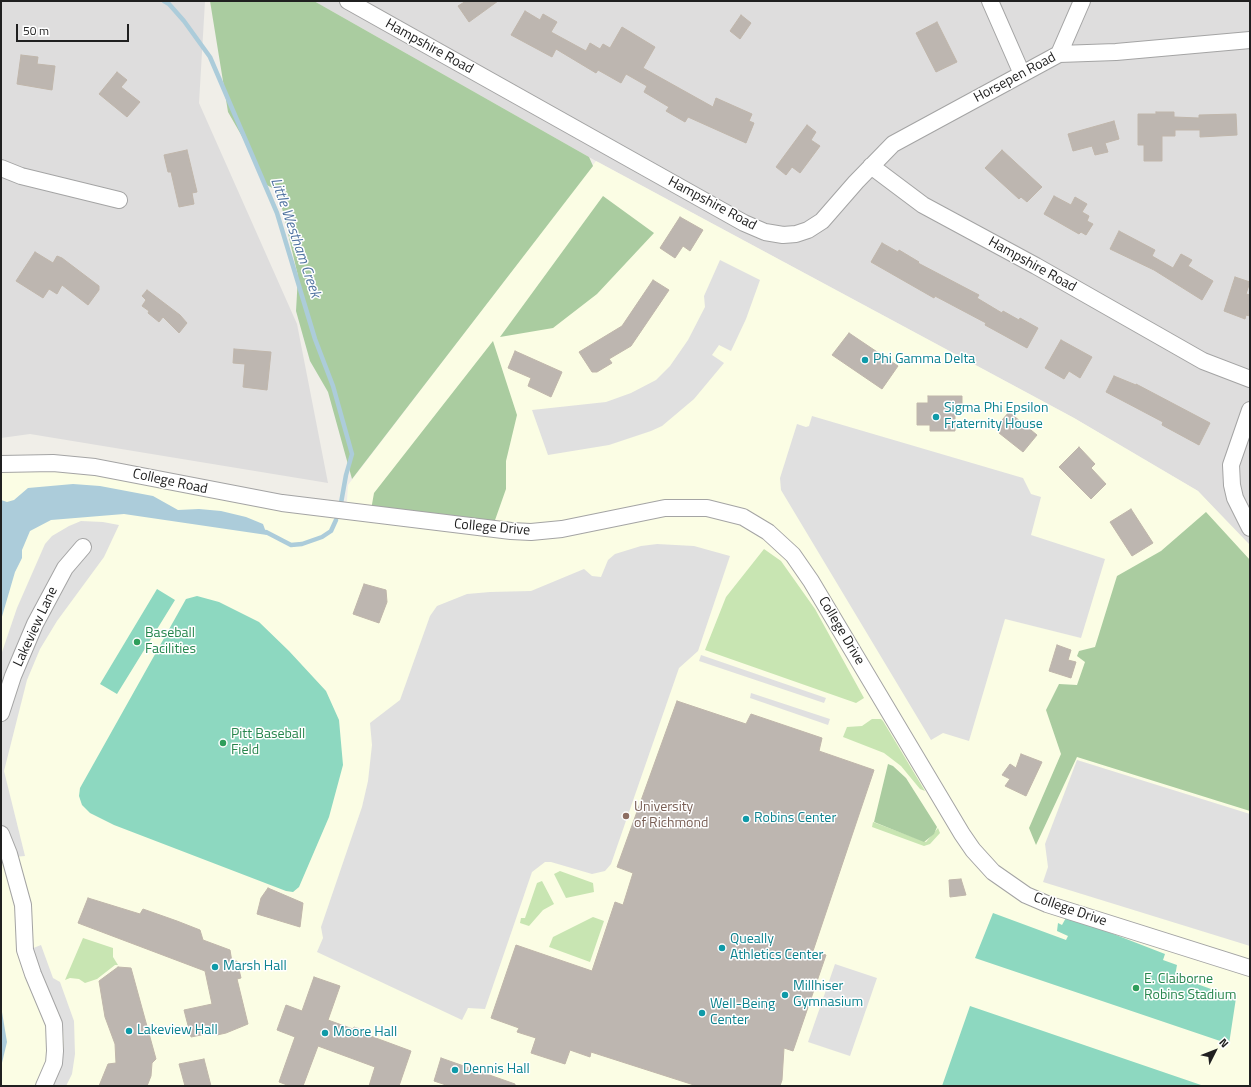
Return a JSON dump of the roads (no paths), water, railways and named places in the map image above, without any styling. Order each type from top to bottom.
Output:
[{"type":"street","points":[[990,1],[1022,74]]},
{"type":"street","points":[[1059,54],[1082,1]]},
{"type":"street","name":"Hampshire Road","points":[[350,2],[731,216],[765,232],[783,235],[796,234],[808,230],[822,221],[871,166],[923,205],[1036,266],[1203,361],[1250,379]]},
{"type":"street","name":"Horsepen Road","points":[[871,166],[893,144],[1059,54],[1116,52],[1250,40]]},
{"type":"street","points":[[1,168],[21,176],[119,200]]},
{"type":"street","points":[[1250,410],[1231,465],[1232,485],[1235,498],[1250,528]]},
{"type":"street","name":"College Road","points":[[1,464],[53,463],[95,467],[242,496],[339,511]]},
{"type":"street","name":"College Drive","points":[[339,511],[531,532],[562,529],[665,508],[707,508],[743,517],[777,539],[796,560],[819,594],[962,834],[973,850],[993,872],[1026,895],[1047,904],[1250,968]]},
{"type":"street","name":"Lakeview Lane","points":[[1,713],[13,676],[34,624],[65,568],[83,546]]},
{"type":"street","points":[[1,834],[9,854],[23,905],[25,950],[33,974],[54,1024],[56,1051],[54,1062],[44,1086]]},
{"type":"water","points":[[73,484],[100,486],[153,496],[178,510],[199,509],[221,511],[246,517],[263,524],[267,535],[124,514],[51,520],[30,531],[22,550],[22,558],[15,572],[1,620],[1,500],[7,502],[14,500],[28,488]]},
{"type":"water","points":[[1,1006],[7,1042],[1,1067]]},
{"type":"waterway","name":"Little Westham Creek","points":[[164,1],[169,4],[184,21],[210,57],[277,213],[315,339],[333,386],[352,454],[346,475],[341,503]]},
{"type":"waterway","name":"Little Westham Creek","points":[[266,532],[291,545],[302,544],[322,537],[331,531],[336,520]]},
{"type":"place","name":"Phi Gamma Delta","points":[[865,360]]},
{"type":"place","name":"Sigma Phi Epsilon Fraternity House","points":[[936,417]]},
{"type":"place","name":"Baseball Facilities","points":[[137,642]]},
{"type":"place","name":"Pitt Baseball Field","points":[[223,743]]},
{"type":"place","name":"University of Richmond","points":[[626,816]]},
{"type":"place","name":"Robins Center","points":[[746,819]]},
{"type":"place","name":"Queally Athletics Center","points":[[722,948]]},
{"type":"place","name":"Marsh Hall","points":[[215,967]]},
{"type":"place","name":"E. Claiborne Robins Stadium","points":[[1136,988]]},
{"type":"place","name":"Millhiser Gymnasium","points":[[785,995]]},
{"type":"place","name":"Well-Being Center","points":[[702,1013]]},
{"type":"place","name":"Lakeview Hall","points":[[129,1031]]},
{"type":"place","name":"Moore Hall","points":[[325,1033]]},
{"type":"place","name":"Dennis Hall","points":[[455,1070]]}]
